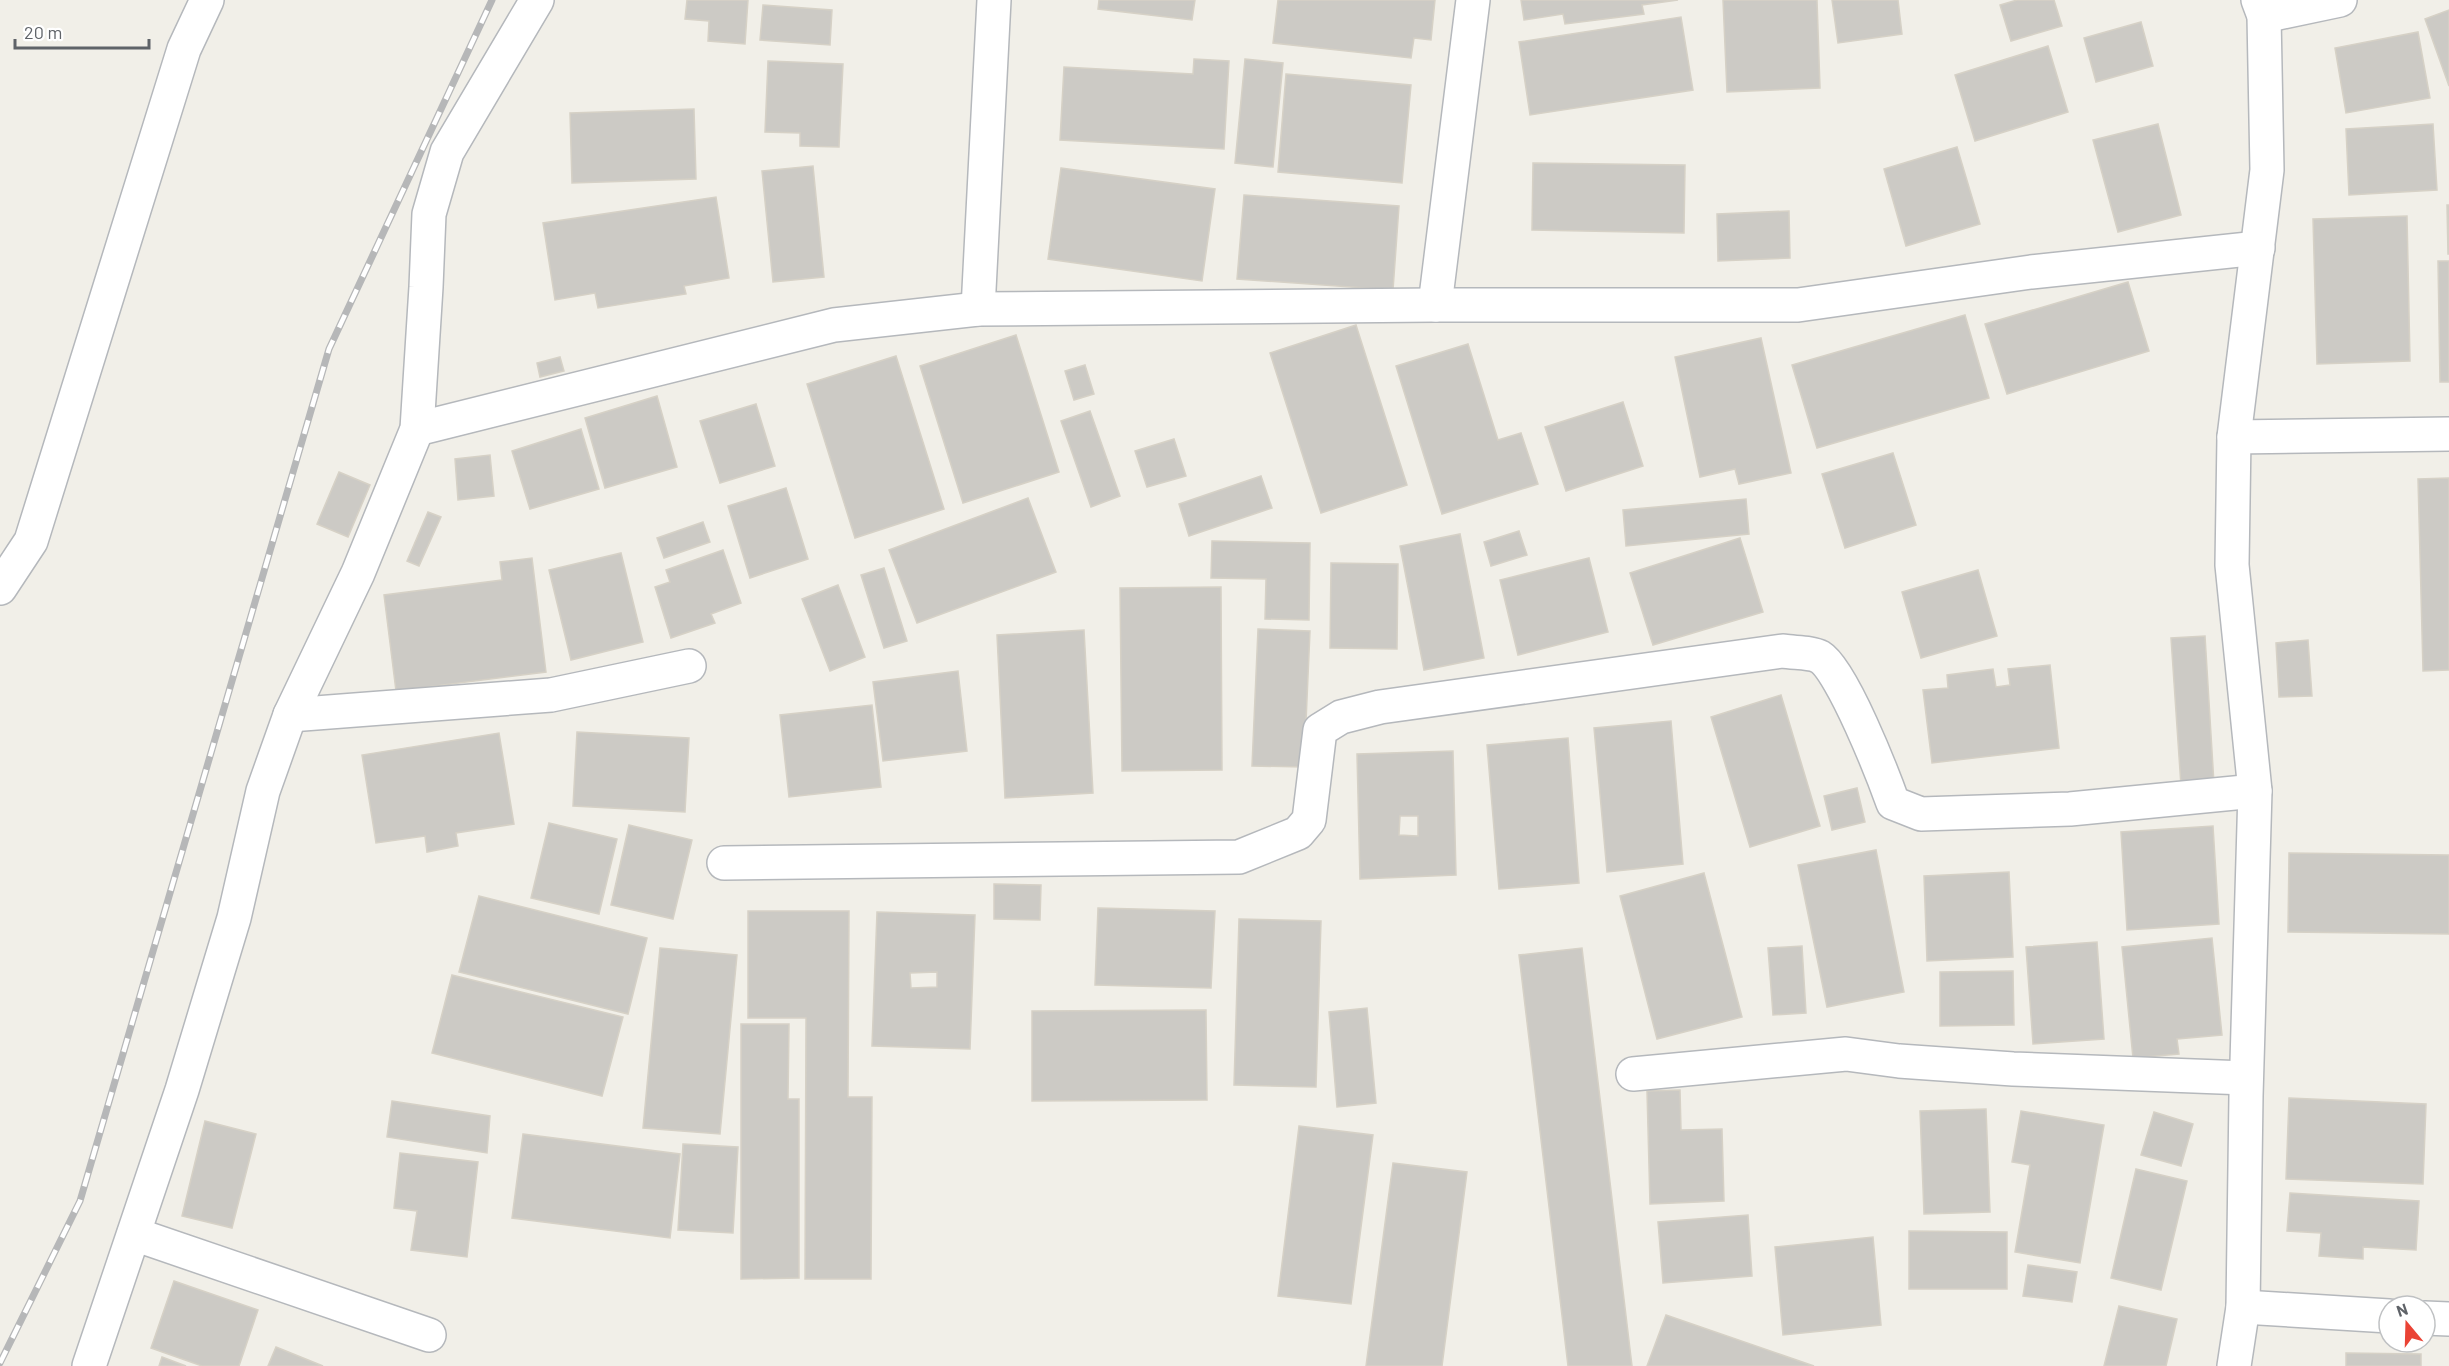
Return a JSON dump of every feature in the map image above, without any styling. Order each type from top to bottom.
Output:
[{"type":"street","points":[[0,588],[31,540],[184,49],[207,0]]},
{"type":"street","points":[[89,1366],[182,1090],[234,918],[264,791],[290,715],[358,573],[417,429],[429,214],[447,152],[537,0]]},
{"type":"street","points":[[978,309],[993,0]]},
{"type":"street","points":[[1435,305],[1473,0]]},
{"type":"street","points":[[2234,1366],[2243,1307],[2255,791],[2232,565],[2234,437],[2267,170],[2261,8],[2340,0]]},
{"type":"street","points":[[417,429],[834,325],[978,309],[1798,305],[2031,272],[2258,248]]},
{"type":"street","points":[[2234,437],[2449,434]]},
{"type":"street","points":[[724,863],[1239,857],[1298,834],[1309,820],[1320,730],[1341,717],[1380,707],[1783,651],[1820,657],[1836,672],[1881,770],[1893,803],[1922,814],[2070,809],[2255,791]]},
{"type":"street","points":[[290,715],[551,695],[689,666]]},
{"type":"street","points":[[1633,1074],[1846,1054],[1899,1061],[2013,1069],[2247,1078]]},
{"type":"street","points":[[134,1233],[429,1335]]},
{"type":"street","points":[[2243,1307],[2377,1315]]},
{"type":"building","points":[[687,0],[748,0],[745,44],[708,41],[709,21],[685,19]]},
{"type":"building","points":[[1099,0],[1195,0],[1192,20],[1098,9]]},
{"type":"building","points":[[1278,0],[1435,0],[1431,40],[1414,38],[1411,58],[1273,43]]},
{"type":"building","points":[[1521,0],[1678,0],[1642,5],[1644,14],[1565,24],[1563,14],[1524,20]]},
{"type":"building","points":[[1723,0],[1817,0],[1820,88],[1727,92]]},
{"type":"building","points":[[1832,0],[1898,0],[1902,34],[1838,43]]},
{"type":"building","points":[[2017,0],[2054,0],[2062,26],[2011,41],[2000,5]]},
{"type":"building","points":[[763,5],[832,10],[830,45],[760,40]]},
{"type":"building","points":[[2449,10],[2449,86],[2425,19]]},
{"type":"building","points":[[1681,17],[1693,90],[1530,115],[1519,42]]},
{"type":"building","points":[[2141,22],[2153,66],[2096,82],[2084,38]]},
{"type":"building","points":[[2418,32],[2430,98],[2346,113],[2335,48]]},
{"type":"building","points":[[2048,46],[2068,112],[1975,141],[1955,75]]},
{"type":"building","points":[[1194,59],[1229,61],[1224,149],[1060,140],[1064,67],[1193,74]]},
{"type":"building","points":[[1245,59],[1283,63],[1273,167],[1235,163]]},
{"type":"building","points":[[768,61],[843,64],[839,147],[800,146],[800,133],[765,132]]},
{"type":"building","points":[[1286,74],[1411,85],[1402,183],[1278,172]]},
{"type":"building","points":[[694,109],[696,179],[572,183],[570,113]]},
{"type":"building","points":[[2158,124],[2181,215],[2118,232],[2093,140]]},
{"type":"building","points":[[2433,124],[2437,190],[2349,195],[2346,129]]},
{"type":"building","points":[[1957,147],[1980,224],[1906,246],[1884,169]]},
{"type":"building","points":[[1533,163],[1685,165],[1684,233],[1532,230]]},
{"type":"building","points":[[813,166],[824,277],[773,282],[762,171]]},
{"type":"building","points":[[1061,168],[1215,189],[1202,281],[1048,259]]},
{"type":"building","points":[[1244,195],[1399,206],[1393,290],[1237,279]]},
{"type":"building","points":[[716,197],[729,278],[684,286],[686,294],[598,308],[595,293],[555,300],[543,223]]},
{"type":"building","points":[[2447,205],[2449,205],[2449,254],[2448,254]]},
{"type":"building","points":[[1789,211],[1790,258],[1718,261],[1717,214]]},
{"type":"building","points":[[2407,216],[2410,361],[2317,364],[2313,219]]},
{"type":"building","points":[[2438,261],[2449,261],[2449,382],[2440,382]]},
{"type":"building","points":[[2128,282],[2149,351],[2007,394],[1985,324]]},
{"type":"building","points":[[1965,315],[1989,398],[1817,448],[1792,365]]},
{"type":"building","points":[[1356,325],[1407,485],[1321,513],[1270,353]]},
{"type":"building","points":[[1016,335],[1059,472],[963,503],[920,366]]},
{"type":"building","points":[[1761,338],[1791,473],[1739,484],[1735,469],[1700,477],[1675,357]]},
{"type":"building","points":[[1468,344],[1498,440],[1521,433],[1538,484],[1442,514],[1396,366]]},
{"type":"building","points":[[896,356],[944,509],[855,538],[807,384]]},
{"type":"building","points":[[560,357],[564,371],[540,377],[537,363]]},
{"type":"building","points":[[1085,365],[1094,394],[1074,400],[1065,371]]},
{"type":"building","points":[[657,396],[677,467],[605,488],[585,418]]},
{"type":"building","points":[[1623,402],[1643,466],[1566,491],[1545,427]]},
{"type":"building","points":[[756,404],[775,466],[720,483],[700,421]]},
{"type":"building","points":[[1090,411],[1120,496],[1091,507],[1061,421]]},
{"type":"building","points":[[581,429],[599,489],[530,509],[512,451]]},
{"type":"building","points":[[1174,439],[1186,476],[1147,487],[1135,451]]},
{"type":"building","points":[[1893,453],[1916,525],[1845,548],[1822,474]]},
{"type":"building","points":[[490,455],[494,496],[458,500],[455,459]]},
{"type":"building","points":[[339,472],[370,485],[348,537],[317,524]]},
{"type":"building","points":[[1261,476],[1272,508],[1189,536],[1179,504]]},
{"type":"building","points":[[2449,478],[2449,670],[2423,671],[2418,479]]},
{"type":"building","points":[[786,488],[808,559],[750,578],[728,506]]},
{"type":"building","points":[[1028,498],[1056,572],[917,623],[889,550]]},
{"type":"building","points":[[1746,499],[1749,534],[1626,546],[1623,510]]},
{"type":"building","points":[[428,512],[441,517],[419,566],[407,561]]},
{"type":"building","points":[[703,522],[710,542],[664,558],[657,538]]},
{"type":"building","points":[[1519,531],[1527,555],[1491,566],[1484,542]]},
{"type":"building","points":[[1460,534],[1484,658],[1424,670],[1400,546]]},
{"type":"building","points":[[1740,538],[1763,612],[1653,645],[1630,573]]},
{"type":"building","points":[[1212,541],[1310,543],[1309,620],[1265,619],[1266,579],[1211,578]]},
{"type":"building","points":[[723,550],[741,603],[711,614],[715,623],[671,638],[655,587],[670,582],[666,570]]},
{"type":"building","points":[[621,553],[643,642],[571,660],[549,570]]},
{"type":"building","points":[[532,558],[546,672],[396,691],[384,595],[502,580],[500,562]]},
{"type":"building","points":[[1589,558],[1608,632],[1518,655],[1500,580]]},
{"type":"building","points":[[1331,563],[1398,564],[1397,649],[1330,648]]},
{"type":"building","points":[[884,568],[907,641],[884,648],[861,575]]},
{"type":"building","points":[[1978,570],[1997,636],[1921,658],[1902,592]]},
{"type":"building","points":[[838,585],[865,657],[830,671],[802,599]]},
{"type":"building","points":[[1221,587],[1222,770],[1122,771],[1120,588]]},
{"type":"building","points":[[1258,629],[1310,631],[1304,767],[1252,766]]},
{"type":"building","points":[[1084,630],[1093,793],[1005,798],[997,635]]},
{"type":"building","points":[[2205,636],[2214,784],[2181,786],[2171,638]]},
{"type":"building","points":[[2308,640],[2312,696],[2279,697],[2276,643]]},
{"type":"building","points":[[2050,665],[2059,748],[1932,763],[1923,690],[1948,688],[1947,675],[1993,669],[1996,687],[2010,685],[2008,669]]},
{"type":"building","points":[[958,671],[967,751],[883,761],[873,682]]},
{"type":"building","points":[[1781,695],[1820,826],[1750,847],[1711,717]]},
{"type":"building","points":[[872,705],[881,787],[789,797],[780,715]]},
{"type":"building","points":[[1671,721],[1683,864],[1607,872],[1594,728]]},
{"type":"building","points":[[577,732],[689,738],[685,812],[573,806]]},
{"type":"building","points":[[499,733],[514,824],[456,833],[458,846],[427,852],[425,836],[376,843],[362,755]]},
{"type":"building","points":[[1568,738],[1579,883],[1499,889],[1487,745]]},
{"type":"building","points":[[1453,751],[1456,875],[1360,879],[1357,754]],"holes":[[[1400,816],[1418,816],[1418,836],[1399,835]]]},
{"type":"building","points":[[1857,788],[1865,822],[1832,830],[1824,796]]},
{"type":"building","points":[[549,823],[617,839],[599,914],[531,898]]},
{"type":"building","points":[[629,825],[692,840],[673,919],[611,905]]},
{"type":"building","points":[[2213,826],[2219,924],[2127,930],[2121,832]]},
{"type":"building","points":[[1876,850],[1904,992],[1827,1007],[1798,865]]},
{"type":"building","points":[[2289,853],[2449,855],[2449,934],[2288,932]]},
{"type":"building","points":[[2009,872],[2013,957],[1927,961],[1924,876]]},
{"type":"building","points":[[1704,873],[1742,1017],[1657,1039],[1620,896]]},
{"type":"building","points":[[994,884],[1041,885],[1040,920],[994,919]]},
{"type":"building","points":[[479,896],[647,938],[628,1014],[459,972]]},
{"type":"building","points":[[1098,908],[1215,911],[1211,988],[1095,985]]},
{"type":"building","points":[[748,911],[849,911],[848,1097],[872,1097],[871,1279],[805,1279],[806,1018],[748,1018]]},
{"type":"building","points":[[877,912],[975,915],[970,1049],[872,1046]],"holes":[[[937,972],[937,987],[911,988],[910,973]]]},
{"type":"building","points":[[1239,919],[1321,921],[1316,1087],[1234,1085]]},
{"type":"building","points":[[2212,938],[2222,1035],[2177,1039],[2179,1054],[2133,1058],[2122,947]]},
{"type":"building","points":[[2097,942],[2104,1039],[2033,1044],[2026,947]]},
{"type":"building","points":[[1802,946],[1806,1013],[1773,1015],[1768,948]]},
{"type":"building","points":[[660,948],[737,955],[720,1134],[643,1128]]},
{"type":"building","points":[[1582,948],[1632,1366],[1568,1366],[1519,955]]},
{"type":"building","points":[[2013,971],[2014,1025],[1940,1026],[1940,972]]},
{"type":"building","points":[[452,975],[623,1017],[602,1096],[432,1053]]},
{"type":"building","points":[[1367,1008],[1376,1103],[1337,1107],[1329,1012]]},
{"type":"building","points":[[1206,1010],[1207,1100],[1032,1101],[1032,1011]]},
{"type":"building","points":[[741,1024],[789,1024],[788,1099],[799,1099],[799,1278],[741,1279]]},
{"type":"building","points":[[1680,1090],[1681,1130],[1722,1129],[1724,1201],[1650,1204],[1647,1091]]},
{"type":"building","points":[[2289,1098],[2426,1104],[2423,1184],[2286,1179]]},
{"type":"building","points":[[392,1101],[490,1116],[487,1153],[387,1137]]},
{"type":"building","points":[[1986,1109],[1990,1212],[1924,1214],[1920,1111]]},
{"type":"building","points":[[2021,1111],[2104,1125],[2080,1263],[2015,1252],[2030,1165],[2012,1162]]},
{"type":"building","points":[[2154,1112],[2193,1124],[2181,1166],[2141,1155]]},
{"type":"building","points":[[205,1121],[256,1134],[232,1228],[182,1216]]},
{"type":"building","points":[[1299,1126],[1373,1135],[1351,1304],[1278,1296]]},
{"type":"building","points":[[523,1134],[680,1154],[670,1238],[512,1218]]},
{"type":"building","points":[[683,1144],[738,1147],[733,1233],[678,1230]]},
{"type":"building","points":[[400,1153],[478,1162],[467,1257],[411,1250],[417,1211],[394,1208]]},
{"type":"building","points":[[1393,1163],[1467,1172],[1442,1366],[1366,1366]]},
{"type":"building","points":[[2136,1169],[2187,1181],[2161,1290],[2111,1278]]},
{"type":"building","points":[[2290,1193],[2419,1201],[2416,1250],[2363,1247],[2363,1259],[2319,1256],[2321,1233],[2287,1231]]},
{"type":"building","points":[[1748,1215],[1752,1276],[1663,1283],[1658,1222]]},
{"type":"building","points":[[1909,1231],[2007,1232],[2007,1289],[1909,1289]]},
{"type":"building","points":[[1873,1237],[1881,1325],[1783,1335],[1775,1247]]},
{"type":"building","points":[[2028,1265],[2077,1272],[2072,1302],[2023,1296]]},
{"type":"building","points":[[174,1281],[258,1310],[239,1366],[202,1366],[151,1348]]},
{"type":"building","points":[[2119,1306],[2177,1319],[2166,1366],[2104,1366]]},
{"type":"building","points":[[1666,1315],[1814,1366],[1647,1366]]},
{"type":"building","points":[[276,1347],[323,1366],[268,1366]]},
{"type":"building","points":[[2346,1353],[2421,1354],[2421,1366],[2346,1366]]},
{"type":"building","points":[[162,1357],[186,1366],[159,1366]]},
{"type":"railway","points":[[0,1363],[80,1201],[329,349],[492,0]]}]
